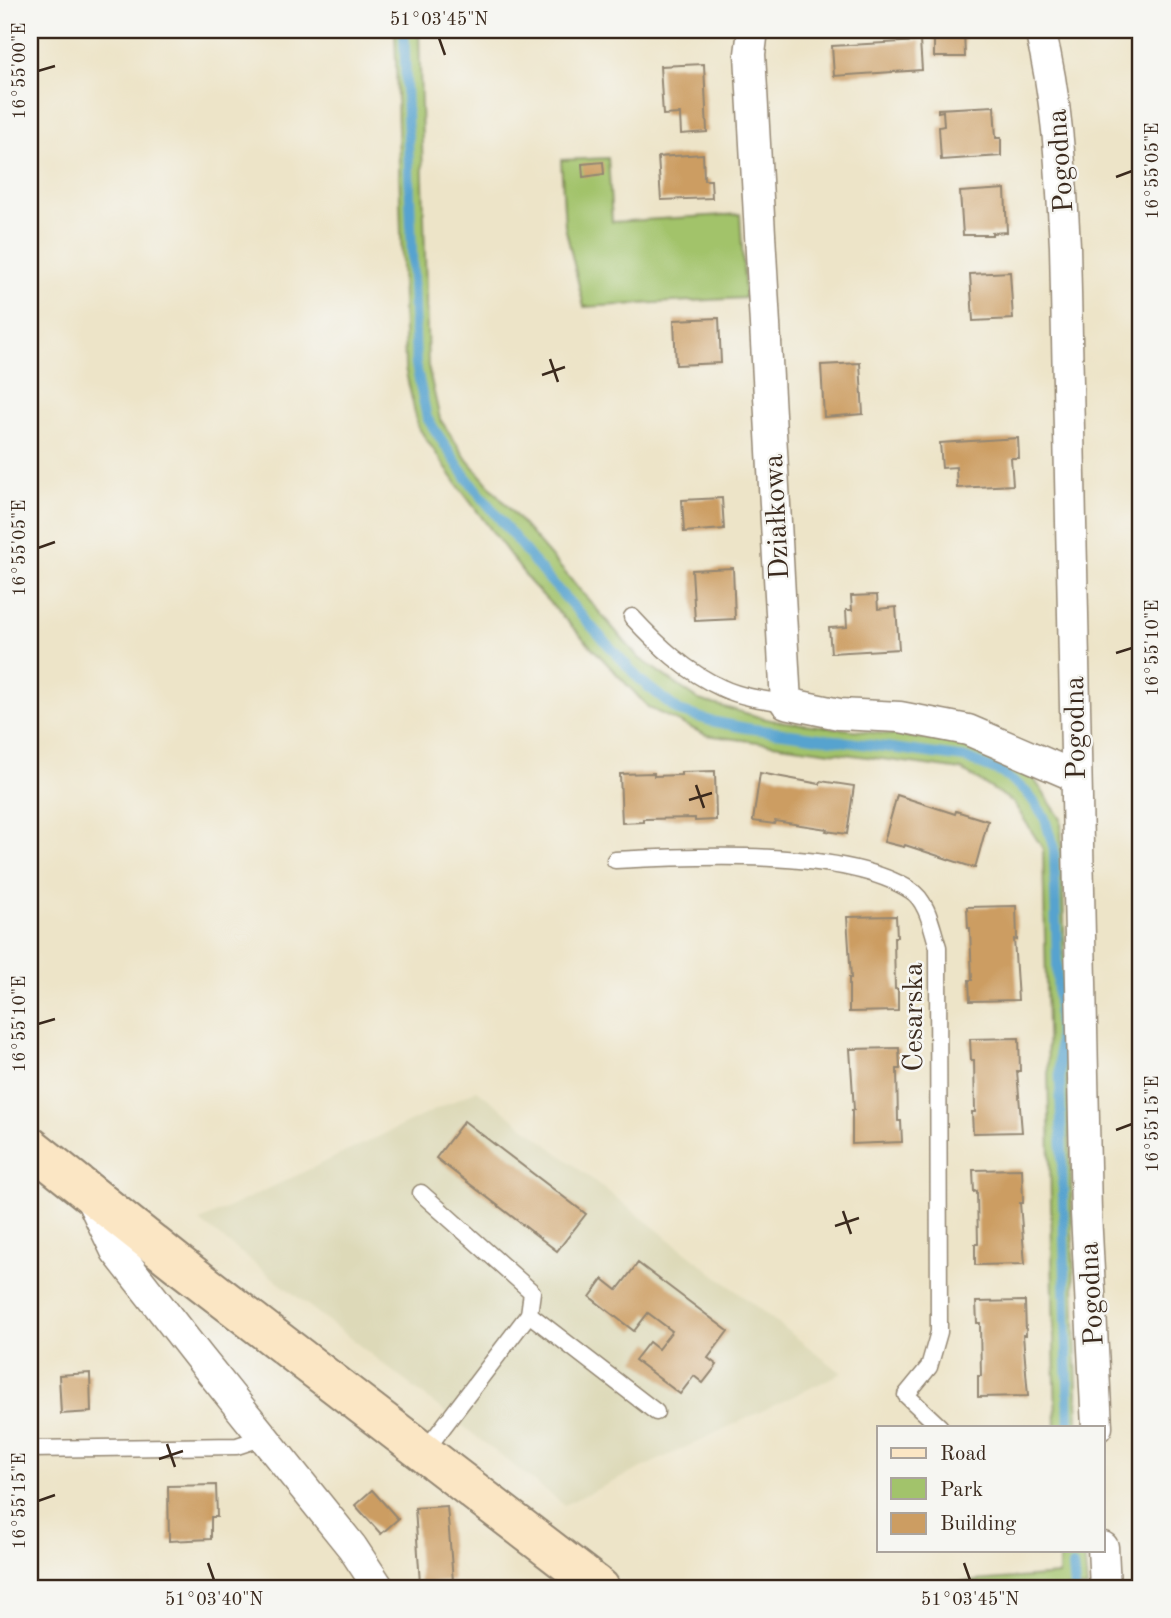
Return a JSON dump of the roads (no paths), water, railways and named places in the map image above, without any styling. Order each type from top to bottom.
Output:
[{"type":"main road","points":[[30,1146],[600,1588]]},
{"type":"street","name":"Działkowa","points":[[753,30],[750,54],[786,703]]},
{"type":"street","name":"Pogodna","points":[[1040,30],[1053,87],[1060,145],[1065,246],[1086,1213],[1097,1426]]},
{"type":"street","points":[[786,703],[839,714],[900,718],[968,730],[1075,776]]},
{"type":"street","points":[[89,1194],[116,1251],[352,1547],[379,1588]]},
{"type":"street","points":[[1103,1552],[1105,1588]]},
{"type":"lane","points":[[632,617],[655,641],[691,671],[723,689],[786,703]]},
{"type":"lane","name":"Cesarska","points":[[615,860],[690,856],[800,860],[880,877],[913,891],[928,914],[938,947],[939,1332],[929,1367],[906,1395],[939,1426]]},
{"type":"lane","points":[[421,1193],[532,1292],[529,1314],[424,1452]]},
{"type":"lane","points":[[529,1314],[656,1412]]},
{"type":"lane","points":[[30,1449],[237,1446],[264,1437]]},
{"type":"waterway","points":[[404,30],[416,365],[427,418],[466,477],[543,573],[641,681],[679,711],[746,728],[965,758],[1000,772],[1026,791],[1044,816],[1054,849],[1069,1426]]},
{"type":"waterway","points":[[1073,1566],[1075,1588]]}]
